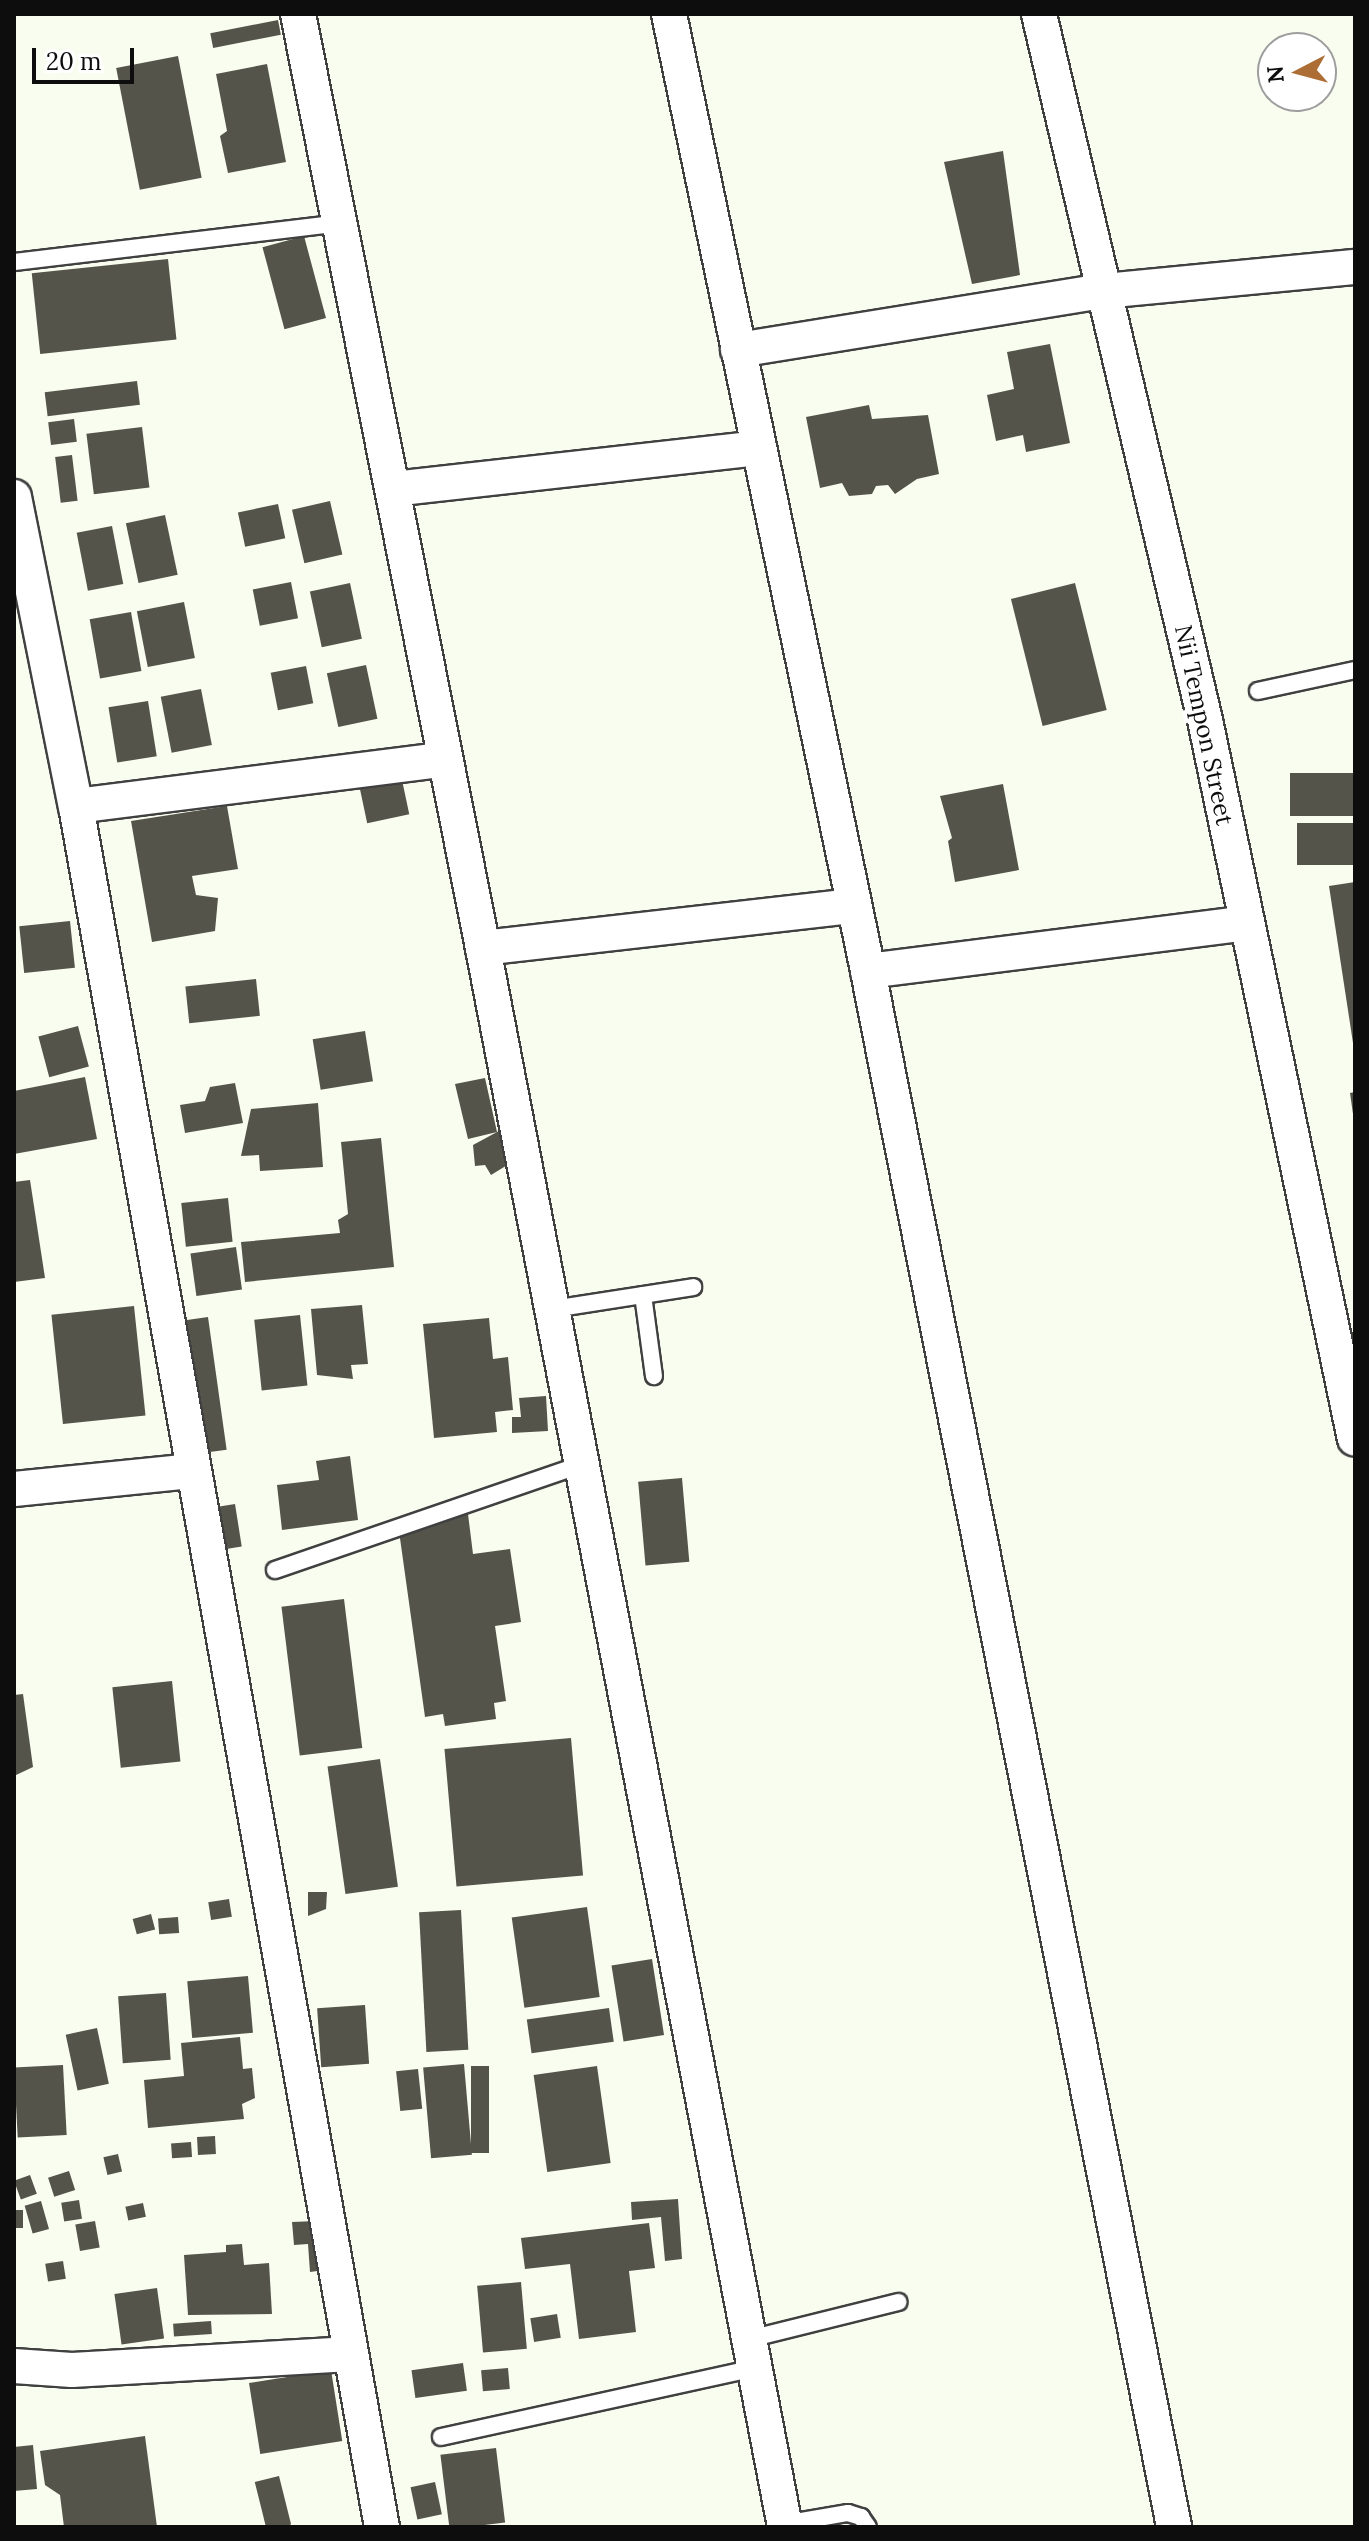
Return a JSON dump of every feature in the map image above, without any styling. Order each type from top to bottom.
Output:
[{"type":"street","points":[[298,14],[393,489],[442,760],[483,948],[553,1309],[785,2526]]},
{"type":"street","points":[[669,14],[852,906],[868,971],[1174,2527]]},
{"type":"street","name":"Nii Tempon Street","points":[[1039,14],[1246,923],[1355,1439]]},
{"type":"street","points":[[738,350],[1104,291],[1355,267]]},
{"type":"street","points":[[393,489],[759,448]]},
{"type":"street","points":[[14,497],[76,806],[191,1471],[382,2527]]},
{"type":"street","points":[[76,806],[442,760]]},
{"type":"street","points":[[483,948],[852,906]]},
{"type":"street","points":[[868,971],[1246,923]]},
{"type":"street","points":[[14,1489],[191,1471]]},
{"type":"street","points":[[14,2366],[72,2370],[351,2354]]},
{"type":"lane","points":[[14,262],[340,223]]},
{"type":"lane","points":[[1258,691],[1355,670]]},
{"type":"lane","points":[[553,1309],[693,1287]]},
{"type":"lane","points":[[643,1295],[654,1376]]},
{"type":"lane","points":[[275,1570],[582,1464]]},
{"type":"lane","points":[[441,2437],[752,2354],[898,2302]]},
{"type":"lane","points":[[785,2526],[848,2513],[861,2517],[868,2527]]},
{"type":"building","points":[[278,20],[281,35],[213,48],[210,33]]},
{"type":"building","points":[[178,56],[202,178],[140,190],[116,68]]},
{"type":"building","points":[[267,64],[286,162],[228,173],[220,136],[227,131],[216,74]]},
{"type":"building","points":[[1003,151],[1020,275],[972,284],[944,162]]},
{"type":"building","points":[[304,236],[326,318],[284,329],[262,247]]},
{"type":"building","points":[[168,259],[176,340],[40,354],[32,273]]},
{"type":"building","points":[[1050,344],[1070,443],[1026,452],[1023,435],[996,441],[987,395],[1014,389],[1007,352]]},
{"type":"building","points":[[137,381],[140,405],[48,416],[45,392]]},
{"type":"building","points":[[869,405],[872,419],[928,415],[939,474],[917,479],[895,494],[888,485],[876,486],[872,494],[849,496],[842,483],[820,488],[806,417]]},
{"type":"building","points":[[74,419],[77,442],[51,445],[48,422]]},
{"type":"building","points":[[142,427],[149,488],[94,494],[86,434]]},
{"type":"building","points":[[72,455],[78,501],[61,503],[55,457]]},
{"type":"building","points":[[330,501],[342,555],[304,563],[292,510]]},
{"type":"building","points":[[278,504],[285,538],[245,547],[238,513]]},
{"type":"building","points":[[165,515],[178,575],[139,583],[126,523]]},
{"type":"building","points":[[112,526],[123,584],[88,591],[77,533]]},
{"type":"building","points":[[291,582],[298,618],[260,626],[253,589]]},
{"type":"building","points":[[350,583],[362,639],[322,647],[310,592]]},
{"type":"building","points":[[1075,583],[1107,710],[1043,726],[1011,599]]},
{"type":"building","points":[[184,602],[195,658],[148,667],[137,611]]},
{"type":"building","points":[[131,612],[141,671],[100,678],[90,619]]},
{"type":"building","points":[[366,665],[377,719],[338,727],[327,673]]},
{"type":"building","points":[[306,666],[313,703],[278,710],[271,673]]},
{"type":"building","points":[[201,689],[212,745],[172,753],[161,697]]},
{"type":"building","points":[[148,701],[157,756],[117,763],[108,707]]},
{"type":"building","points":[[1290,773],[1355,773],[1355,816],[1290,816]]},
{"type":"building","points":[[402,780],[409,814],[367,823],[360,789]]},
{"type":"building","points":[[1003,784],[1019,870],[955,882],[948,841],[952,838],[940,796]]},
{"type":"building","points":[[227,806],[238,869],[192,876],[196,895],[218,898],[215,931],[152,942],[131,821]]},
{"type":"building","points":[[1297,823],[1355,823],[1355,865],[1297,865]]},
{"type":"building","points":[[1355,882],[1355,1043],[1353,1043],[1329,886]]},
{"type":"building","points":[[70,921],[75,968],[24,973],[19,926]]},
{"type":"building","points":[[256,979],[260,1016],[189,1023],[185,986]]},
{"type":"building","points":[[78,1026],[89,1067],[49,1077],[38,1037]]},
{"type":"building","points":[[365,1031],[373,1081],[321,1090],[313,1039]]},
{"type":"building","points":[[85,1077],[97,1139],[14,1154],[14,1091]]},
{"type":"building","points":[[485,1078],[497,1132],[468,1139],[455,1084]]},
{"type":"building","points":[[235,1083],[243,1123],[185,1133],[180,1105],[205,1101],[210,1087]]},
{"type":"building","points":[[1355,1092],[1355,1114],[1353,1114],[1350,1093]]},
{"type":"building","points":[[318,1103],[323,1167],[260,1171],[259,1155],[241,1156],[251,1109]]},
{"type":"building","points":[[505,1128],[509,1164],[491,1175],[485,1165],[475,1166],[473,1145]]},
{"type":"building","points":[[381,1138],[394,1267],[245,1282],[241,1242],[340,1233],[338,1220],[348,1214],[341,1142]]},
{"type":"building","points":[[30,1180],[45,1278],[14,1282],[14,1182]]},
{"type":"building","points":[[228,1198],[233,1242],[186,1247],[181,1203]]},
{"type":"building","points":[[236,1247],[242,1290],[196,1296],[190,1253]]},
{"type":"building","points":[[362,1305],[368,1364],[351,1365],[353,1379],[317,1375],[311,1309]]},
{"type":"building","points":[[134,1306],[145,1415],[63,1424],[51,1315]]},
{"type":"building","points":[[300,1315],[307,1386],[262,1390],[254,1320]]},
{"type":"building","points":[[208,1317],[227,1450],[197,1454],[178,1321]]},
{"type":"building","points":[[489,1318],[493,1359],[508,1357],[513,1410],[495,1412],[497,1432],[434,1438],[423,1324]]},
{"type":"building","points":[[546,1396],[548,1431],[512,1433],[512,1417],[521,1417],[519,1398]]},
{"type":"building","points":[[350,1456],[358,1520],[282,1530],[277,1485],[319,1480],[316,1461]]},
{"type":"building","points":[[682,1478],[689,1562],[645,1566],[638,1482]]},
{"type":"building","points":[[235,1504],[242,1546],[212,1551],[205,1509]]},
{"type":"building","points":[[468,1514],[473,1554],[510,1549],[521,1622],[495,1626],[506,1701],[494,1703],[496,1719],[445,1726],[443,1714],[425,1717],[398,1524]]},
{"type":"building","points":[[344,1599],[362,1748],[300,1756],[281,1607]]},
{"type":"building","points":[[172,1681],[180,1762],[121,1768],[112,1687]]},
{"type":"building","points":[[23,1694],[33,1767],[14,1776],[14,1695]]},
{"type":"building","points":[[571,1738],[583,1875],[457,1887],[444,1749]]},
{"type":"building","points":[[380,1759],[398,1887],[345,1894],[328,1766]]},
{"type":"building","points":[[308,1892],[327,1892],[326,1909],[308,1916]]},
{"type":"building","points":[[229,1899],[232,1917],[211,1920],[208,1902]]},
{"type":"building","points":[[587,1907],[600,1997],[524,2008],[512,1918]]},
{"type":"building","points":[[461,1910],[468,2050],[426,2052],[419,1912]]},
{"type":"building","points":[[151,1914],[155,1929],[137,1934],[133,1919]]},
{"type":"building","points":[[178,1917],[179,1933],[159,1934],[158,1918]]},
{"type":"building","points":[[652,1959],[664,2035],[624,2041],[612,1965]]},
{"type":"building","points":[[248,1976],[253,2033],[192,2038],[187,1981]]},
{"type":"building","points":[[166,1993],[171,2060],[123,2063],[118,1996]]},
{"type":"building","points":[[365,2005],[369,2064],[321,2067],[317,2008]]},
{"type":"building","points":[[609,2008],[614,2042],[532,2053],[527,2020]]},
{"type":"building","points":[[97,2028],[109,2084],[78,2090],[66,2035]]},
{"type":"building","points":[[240,2037],[243,2069],[252,2068],[255,2098],[242,2104],[244,2119],[148,2128],[144,2080],[184,2076],[181,2043]]},
{"type":"building","points":[[464,2064],[472,2155],[431,2158],[423,2068]]},
{"type":"building","points":[[63,2065],[67,2135],[18,2137],[14,2068]]},
{"type":"building","points":[[471,2066],[489,2066],[489,2153],[471,2153]]},
{"type":"building","points":[[597,2066],[611,2163],[547,2172],[534,2075]]},
{"type":"building","points":[[418,2069],[422,2109],[400,2111],[396,2071]]},
{"type":"building","points":[[215,2136],[216,2154],[198,2155],[197,2137]]},
{"type":"building","points":[[191,2142],[192,2157],[172,2158],[171,2143]]},
{"type":"building","points":[[118,2154],[122,2172],[107,2175],[103,2157]]},
{"type":"building","points":[[69,2171],[75,2190],[54,2197],[48,2178]]},
{"type":"building","points":[[30,2175],[37,2194],[21,2200],[14,2181]]},
{"type":"building","points":[[678,2199],[682,2259],[665,2261],[661,2217],[632,2220],[631,2202]]},
{"type":"building","points":[[79,2200],[82,2219],[64,2222],[61,2203]]},
{"type":"building","points":[[41,2201],[49,2229],[33,2234],[25,2206]]},
{"type":"building","points":[[143,2203],[146,2217],[128,2220],[125,2207]]},
{"type":"building","points":[[14,2210],[23,2210],[23,2228],[14,2228]]},
{"type":"building","points":[[95,2221],[100,2248],[80,2251],[75,2224]]},
{"type":"building","points":[[317,2221],[325,2270],[310,2272],[308,2244],[294,2245],[292,2222]]},
{"type":"building","points":[[649,2223],[655,2268],[629,2271],[636,2332],[579,2339],[570,2264],[525,2269],[521,2238]]},
{"type":"building","points":[[242,2244],[244,2265],[269,2263],[272,2314],[188,2315],[184,2255],[226,2252],[226,2245]]},
{"type":"building","points":[[63,2261],[66,2279],[48,2282],[45,2264]]},
{"type":"building","points":[[521,2282],[527,2349],[483,2353],[477,2286]]},
{"type":"building","points":[[157,2288],[164,2339],[122,2344],[114,2294]]},
{"type":"building","points":[[557,2314],[561,2338],[534,2342],[530,2318]]},
{"type":"building","points":[[211,2321],[212,2334],[174,2337],[173,2324]]},
{"type":"building","points":[[463,2363],[467,2391],[415,2398],[412,2370]]},
{"type":"building","points":[[508,2368],[510,2389],[483,2391],[481,2370]]},
{"type":"building","points":[[331,2370],[342,2441],[260,2454],[249,2383]]},
{"type":"building","points":[[145,2436],[157,2527],[64,2527],[60,2495],[45,2485],[40,2451]]},
{"type":"building","points":[[33,2445],[37,2489],[14,2491],[14,2447]]},
{"type":"building","points":[[496,2448],[505,2522],[449,2527],[440,2455]]},
{"type":"building","points":[[279,2476],[291,2525],[266,2527],[255,2482]]},
{"type":"building","points":[[435,2482],[442,2514],[417,2519],[411,2487]]}]
